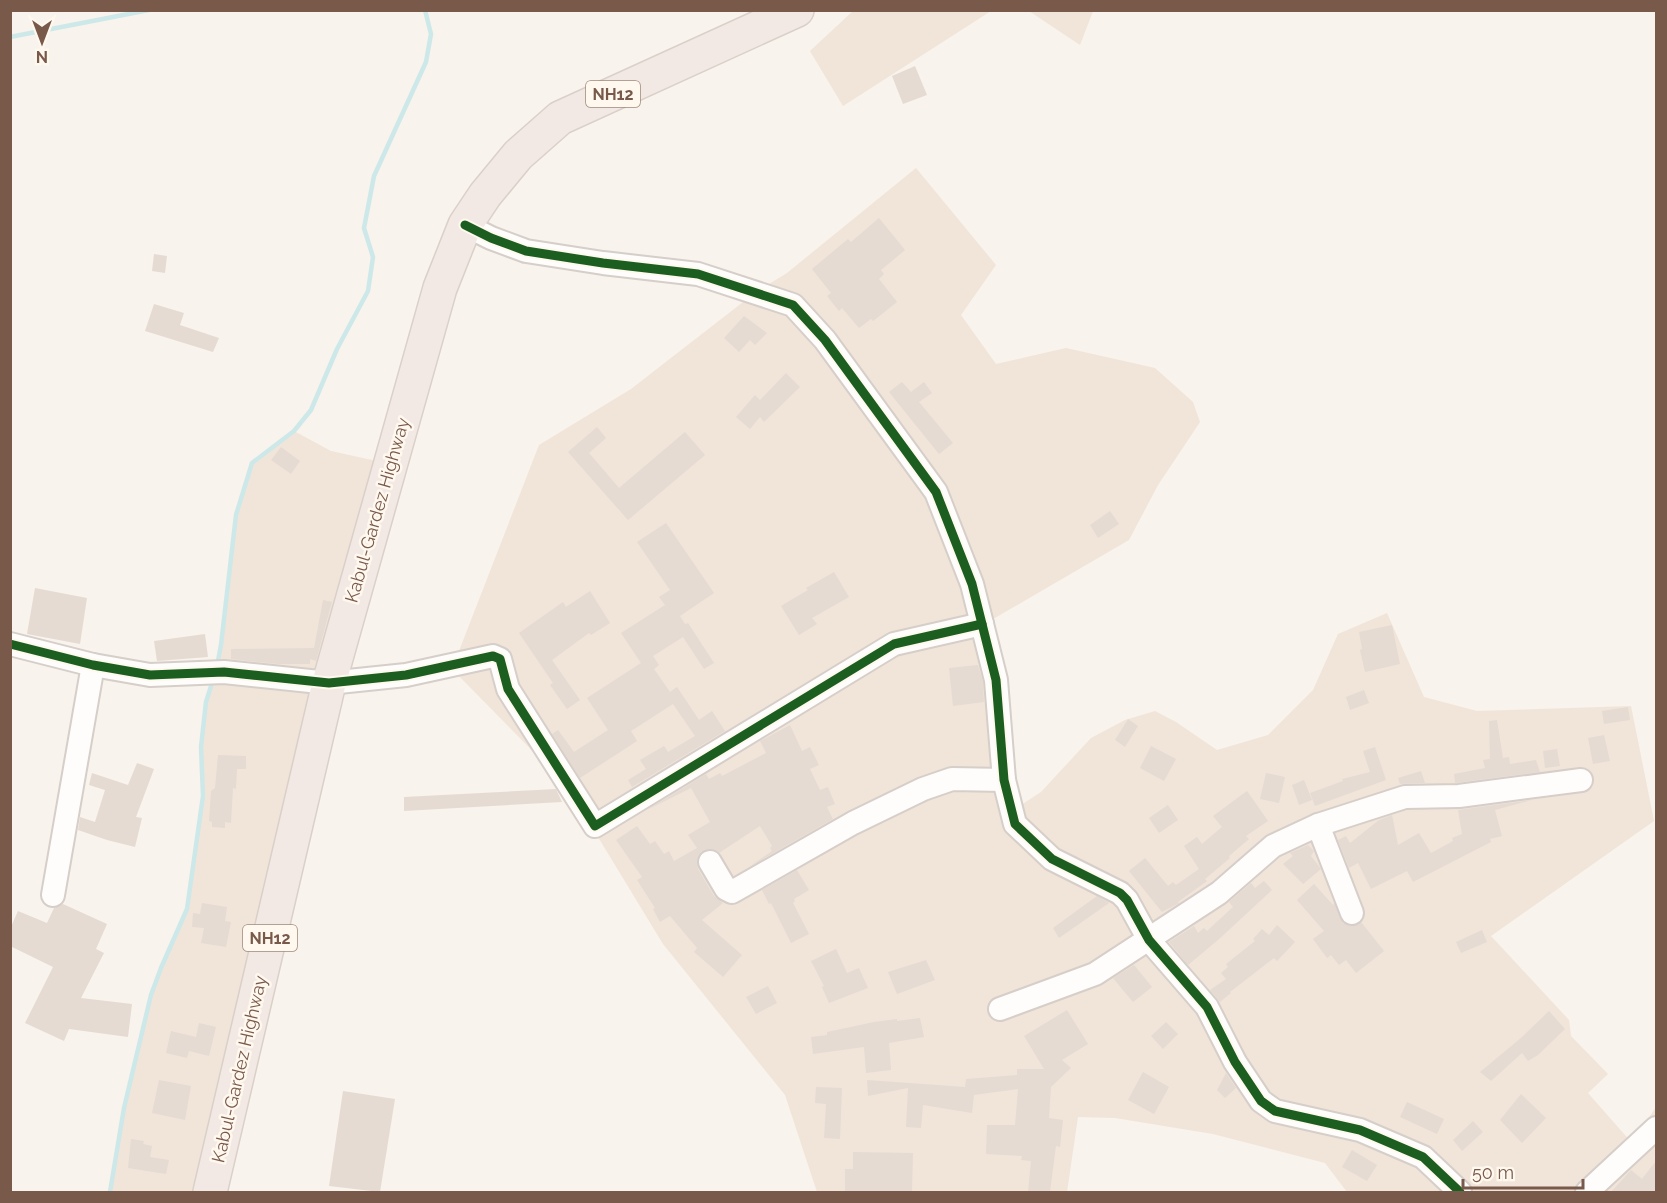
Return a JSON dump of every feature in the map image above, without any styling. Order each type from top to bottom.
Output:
[{"type":"highway","name":"Kabul-Gardez Highway","points":[[210,1192],[329,682],[440,288],[465,225],[485,195],[518,155],[560,118],[797,10]]},
{"type":"street","points":[[465,225],[526,251],[698,274],[792,305],[825,339],[936,492],[972,584],[996,680],[1004,780],[1015,824],[1052,859],[1120,893],[1127,900],[1149,940],[1207,1007],[1235,1062],[1261,1101],[1275,1111],[1360,1130],[1423,1157],[1460,1192]]},
{"type":"street","points":[[12,650],[150,675],[224,672],[329,682],[406,675],[493,656],[500,659],[508,689],[595,826],[894,644],[982,624]]},
{"type":"street","points":[[53,895],[93,665]]},
{"type":"street","points":[[710,862],[726,889],[732,892],[853,823],[923,789],[952,779],[1004,780]]},
{"type":"street","points":[[1000,1009],[1095,974],[1219,892],[1273,846],[1318,825],[1405,797],[1459,796],[1581,780]]},
{"type":"street","points":[[1318,825],[1352,914]]},
{"type":"street","points":[[1587,1192],[1656,1128]]},
{"type":"shaded area","points":[[853,11],[991,11],[843,106],[810,51]]},
{"type":"shaded area","points":[[1029,11],[1093,11],[1080,45]]},
{"type":"shaded area","points":[[916,168],[996,265],[961,315],[996,364],[1066,348],[1155,368],[1193,402],[1200,422],[1158,485],[1129,540],[981,626],[1010,812],[1041,792],[1091,738],[1125,720],[1155,711],[1176,722],[1217,750],[1268,735],[1313,690],[1338,634],[1387,613],[1424,697],[1477,711],[1631,706],[1654,821],[1491,936],[1569,1020],[1571,1036],[1608,1074],[1588,1093],[1632,1143],[1656,1107],[1656,1192],[1347,1192],[1325,1163],[1213,1134],[1115,1118],[1078,1117],[1067,1192],[817,1192],[785,1095],[663,944],[567,786],[452,669],[539,445],[631,389],[756,292],[787,273]]},
{"type":"shaded area","points":[[294,431],[331,451],[390,464],[210,1192],[110,1192],[124,1108],[151,995],[187,909],[203,796],[201,747],[206,702],[216,673],[221,645],[236,515],[252,463]]},
{"type":"building","points":[[915,66],[927,95],[903,104],[892,76]]},
{"type":"building","points":[[879,218],[905,250],[881,270],[884,274],[879,279],[897,302],[873,321],[871,319],[859,328],[842,308],[839,311],[827,296],[831,293],[812,269],[848,239],[851,242]]},
{"type":"building","points":[[154,254],[167,256],[165,273],[152,271]]},
{"type":"building","points":[[154,304],[184,313],[180,325],[219,338],[213,352],[145,331]]},
{"type":"building","points":[[744,316],[767,333],[755,345],[750,340],[739,352],[724,338]]},
{"type":"building","points":[[786,373],[800,387],[764,422],[760,417],[750,429],[736,417],[755,395],[760,400]]},
{"type":"building","points":[[902,382],[911,392],[924,382],[932,393],[919,402],[953,443],[939,454],[889,392]]},
{"type":"building","points":[[597,427],[606,438],[589,453],[619,488],[685,432],[705,455],[628,520],[568,452]]},
{"type":"building","points":[[281,447],[300,461],[291,474],[271,460]]},
{"type":"building","points":[[1110,511],[1119,524],[1098,538],[1090,525]]},
{"type":"building","points":[[666,523],[714,593],[680,616],[685,624],[688,623],[714,663],[704,669],[683,637],[653,656],[659,665],[654,669],[670,692],[677,687],[699,720],[712,711],[725,731],[632,787],[628,780],[646,769],[640,760],[664,746],[668,752],[695,736],[673,704],[631,731],[637,741],[580,778],[552,734],[558,730],[574,752],[608,730],[587,698],[641,663],[621,633],[665,605],[659,597],[670,590],[637,542]]},
{"type":"building","points":[[834,572],[849,597],[812,618],[817,624],[799,635],[781,606]]},
{"type":"building","points":[[35,588],[87,598],[80,644],[27,634]]},
{"type":"building","points":[[590,591],[610,623],[591,635],[589,633],[552,660],[580,700],[567,709],[550,685],[553,683],[519,633],[563,602],[566,607]]},
{"type":"building","points":[[323,600],[332,602],[316,661],[310,659],[310,664],[278,664],[231,659],[231,649],[314,648]]},
{"type":"building","points":[[1392,625],[1400,664],[1365,672],[1359,632]]},
{"type":"building","points":[[205,634],[208,657],[157,661],[154,641]]},
{"type":"building","points":[[978,665],[983,682],[984,702],[953,706],[949,668]]},
{"type":"building","points":[[1364,690],[1369,703],[1350,710],[1346,697]]},
{"type":"building","points":[[1628,707],[1630,720],[1604,724],[1602,711]]},
{"type":"building","points":[[1128,719],[1138,726],[1125,747],[1115,740]]},
{"type":"building","points":[[1497,720],[1503,758],[1509,757],[1510,764],[1536,760],[1540,772],[1455,783],[1454,774],[1485,768],[1483,760],[1490,759],[1489,721]]},
{"type":"building","points":[[790,725],[802,751],[810,747],[819,765],[810,769],[820,790],[828,787],[835,804],[827,807],[833,819],[749,867],[772,851],[770,848],[772,846],[760,826],[719,853],[709,849],[699,855],[698,869],[714,896],[723,903],[702,920],[742,955],[723,977],[694,952],[697,948],[670,916],[660,922],[653,909],[655,908],[637,880],[642,877],[616,840],[637,826],[650,844],[655,841],[664,854],[669,851],[674,861],[697,848],[688,835],[710,822],[691,788],[647,810],[706,774],[709,779],[720,773],[722,776],[766,753],[760,741]]},
{"type":"building","points":[[1604,735],[1610,761],[1593,764],[1588,738]]},
{"type":"building","points":[[1151,746],[1176,759],[1164,781],[1140,768]]},
{"type":"building","points":[[1375,747],[1386,780],[1315,806],[1310,793],[1343,781],[1342,779],[1370,772],[1363,751]]},
{"type":"building","points":[[1557,749],[1560,766],[1545,768],[1543,751]]},
{"type":"building","points":[[218,755],[246,756],[246,769],[237,769],[236,789],[233,788],[231,823],[225,822],[225,828],[212,827],[212,822],[209,821],[211,791],[215,788]]},
{"type":"building","points":[[137,763],[154,769],[136,817],[142,818],[135,847],[78,830],[80,817],[95,822],[105,790],[89,785],[92,773],[128,785]]},
{"type":"building","points":[[1421,771],[1425,783],[1400,784],[1398,778]]},
{"type":"building","points":[[1266,773],[1285,777],[1279,803],[1260,799]]},
{"type":"building","points":[[1304,780],[1312,800],[1299,805],[1292,785]]},
{"type":"building","points":[[556,789],[562,802],[404,811],[404,797]]},
{"type":"building","points":[[1247,791],[1268,821],[1246,836],[1249,839],[1205,879],[1207,881],[1179,903],[1162,912],[1129,871],[1145,858],[1168,886],[1173,882],[1176,885],[1199,869],[1184,846],[1197,837],[1202,844],[1222,827],[1213,816]]},
{"type":"building","points":[[1532,800],[1495,810],[1502,836],[1490,839],[1491,842],[1413,882],[1407,871],[1371,889],[1358,863],[1349,868],[1338,840],[1346,836],[1350,843],[1379,820],[1392,815],[1398,845],[1419,833],[1431,853],[1453,841],[1452,838],[1462,834],[1458,810]]},
{"type":"building","points":[[1168,805],[1178,820],[1159,833],[1149,818]]},
{"type":"building","points":[[1308,845],[1314,851],[1311,856],[1321,869],[1303,884],[1283,864],[1293,856],[1290,853]]},
{"type":"building","points":[[797,870],[809,890],[794,899],[793,903],[809,934],[791,943],[762,890]]},
{"type":"building","points":[[1264,881],[1272,890],[1188,965],[1169,942],[1194,926],[1198,933],[1204,928],[1207,931],[1233,907],[1229,902],[1251,883],[1255,888]]},
{"type":"building","points":[[1314,884],[1333,905],[1334,903],[1343,923],[1351,926],[1361,922],[1384,951],[1356,973],[1346,960],[1339,965],[1331,955],[1327,958],[1313,939],[1324,931],[1297,900]]},
{"type":"building","points":[[1097,896],[1109,903],[1059,938],[1053,928]]},
{"type":"building","points":[[202,903],[227,907],[225,921],[231,922],[226,947],[201,943],[204,928],[192,927],[193,913],[200,914]]},
{"type":"building","points":[[63,904],[107,924],[96,949],[104,953],[81,998],[132,1004],[128,1037],[69,1029],[64,1041],[25,1023],[53,967],[10,946],[10,929],[18,911],[47,923],[54,908]]},
{"type":"building","points":[[1277,925],[1295,942],[1277,961],[1274,958],[1220,1002],[1210,990],[1226,979],[1221,973],[1228,967],[1226,964],[1255,941],[1253,939],[1262,929],[1269,935]]},
{"type":"building","points":[[1482,930],[1487,942],[1461,953],[1456,942]]},
{"type":"building","points":[[836,949],[847,973],[859,968],[868,988],[829,1003],[822,987],[824,986],[811,961]]},
{"type":"building","points":[[926,960],[935,980],[897,994],[888,972]]},
{"type":"building","points":[[1134,965],[1152,987],[1133,1002],[1113,978]]},
{"type":"building","points":[[768,986],[777,1003],[756,1014],[746,997]]},
{"type":"building","points":[[1067,1010],[1088,1044],[1062,1060],[1071,1068],[1051,1087],[1049,1118],[1063,1120],[1060,1147],[1056,1146],[1050,1192],[1028,1192],[1031,1161],[1021,1160],[1022,1156],[986,1154],[987,1125],[1015,1125],[1018,1089],[974,1095],[972,1113],[923,1105],[921,1128],[906,1127],[908,1088],[868,1096],[867,1080],[965,1087],[966,1079],[1017,1075],[1017,1069],[1044,1069],[1024,1036]]},
{"type":"building","points":[[1549,1011],[1565,1029],[1538,1055],[1528,1061],[1522,1053],[1491,1081],[1480,1072],[1522,1037]]},
{"type":"building","points":[[920,1018],[924,1037],[889,1043],[891,1070],[866,1073],[864,1047],[813,1054],[811,1037],[874,1022]]},
{"type":"building","points":[[1166,1022],[1178,1034],[1163,1049],[1151,1036]]},
{"type":"building","points":[[199,1023],[216,1027],[209,1056],[189,1051],[187,1058],[166,1053],[171,1031],[196,1037]]},
{"type":"building","points":[[1143,1072],[1169,1087],[1154,1114],[1128,1100]]},
{"type":"building","points":[[1226,1073],[1236,1088],[1225,1098],[1217,1090]]},
{"type":"building","points":[[159,1080],[191,1086],[185,1120],[152,1113]]},
{"type":"building","points":[[816,1087],[842,1088],[840,1139],[824,1138],[826,1104],[815,1103]]},
{"type":"building","points":[[343,1091],[395,1099],[380,1192],[329,1186]]},
{"type":"building","points":[[1521,1094],[1546,1118],[1522,1143],[1500,1120]]},
{"type":"building","points":[[1407,1102],[1444,1119],[1437,1134],[1400,1117]]},
{"type":"building","points":[[1473,1121],[1483,1132],[1462,1151],[1453,1140]]},
{"type":"building","points":[[131,1139],[144,1141],[143,1144],[152,1146],[150,1157],[169,1160],[166,1174],[128,1168]]},
{"type":"building","points":[[1352,1150],[1377,1165],[1367,1181],[1342,1167]]},
{"type":"building","points":[[853,1152],[913,1153],[912,1192],[845,1192],[845,1169],[853,1169]]},
{"type":"building","points":[[1656,1161],[1656,1192],[1611,1192],[1631,1170],[1642,1179]]},
{"type":"waterway","points":[[10,37],[149,10]]},
{"type":"waterway","points":[[217,666],[236,515],[252,463],[294,431],[311,410],[337,349],[368,291],[373,257],[364,228],[374,176],[426,62],[431,34],[425,10]]},
{"type":"waterway","points":[[110,1192],[124,1108],[151,995],[187,909],[203,796],[201,747],[206,702],[213,680]]},
{"type":"cycle path","points":[[465,225],[526,251],[698,274],[793,305],[825,340],[936,492],[972,584],[996,680],[1004,780],[1015,824],[1052,859],[1120,893],[1127,900],[1149,940],[1207,1007],[1235,1062],[1261,1101],[1275,1111],[1360,1130],[1423,1157],[1460,1192]]},
{"type":"cycle path","points":[[10,644],[93,665],[150,675],[224,672],[329,683],[406,675],[493,656],[500,659],[508,689],[595,826],[894,644],[982,624]]}]
